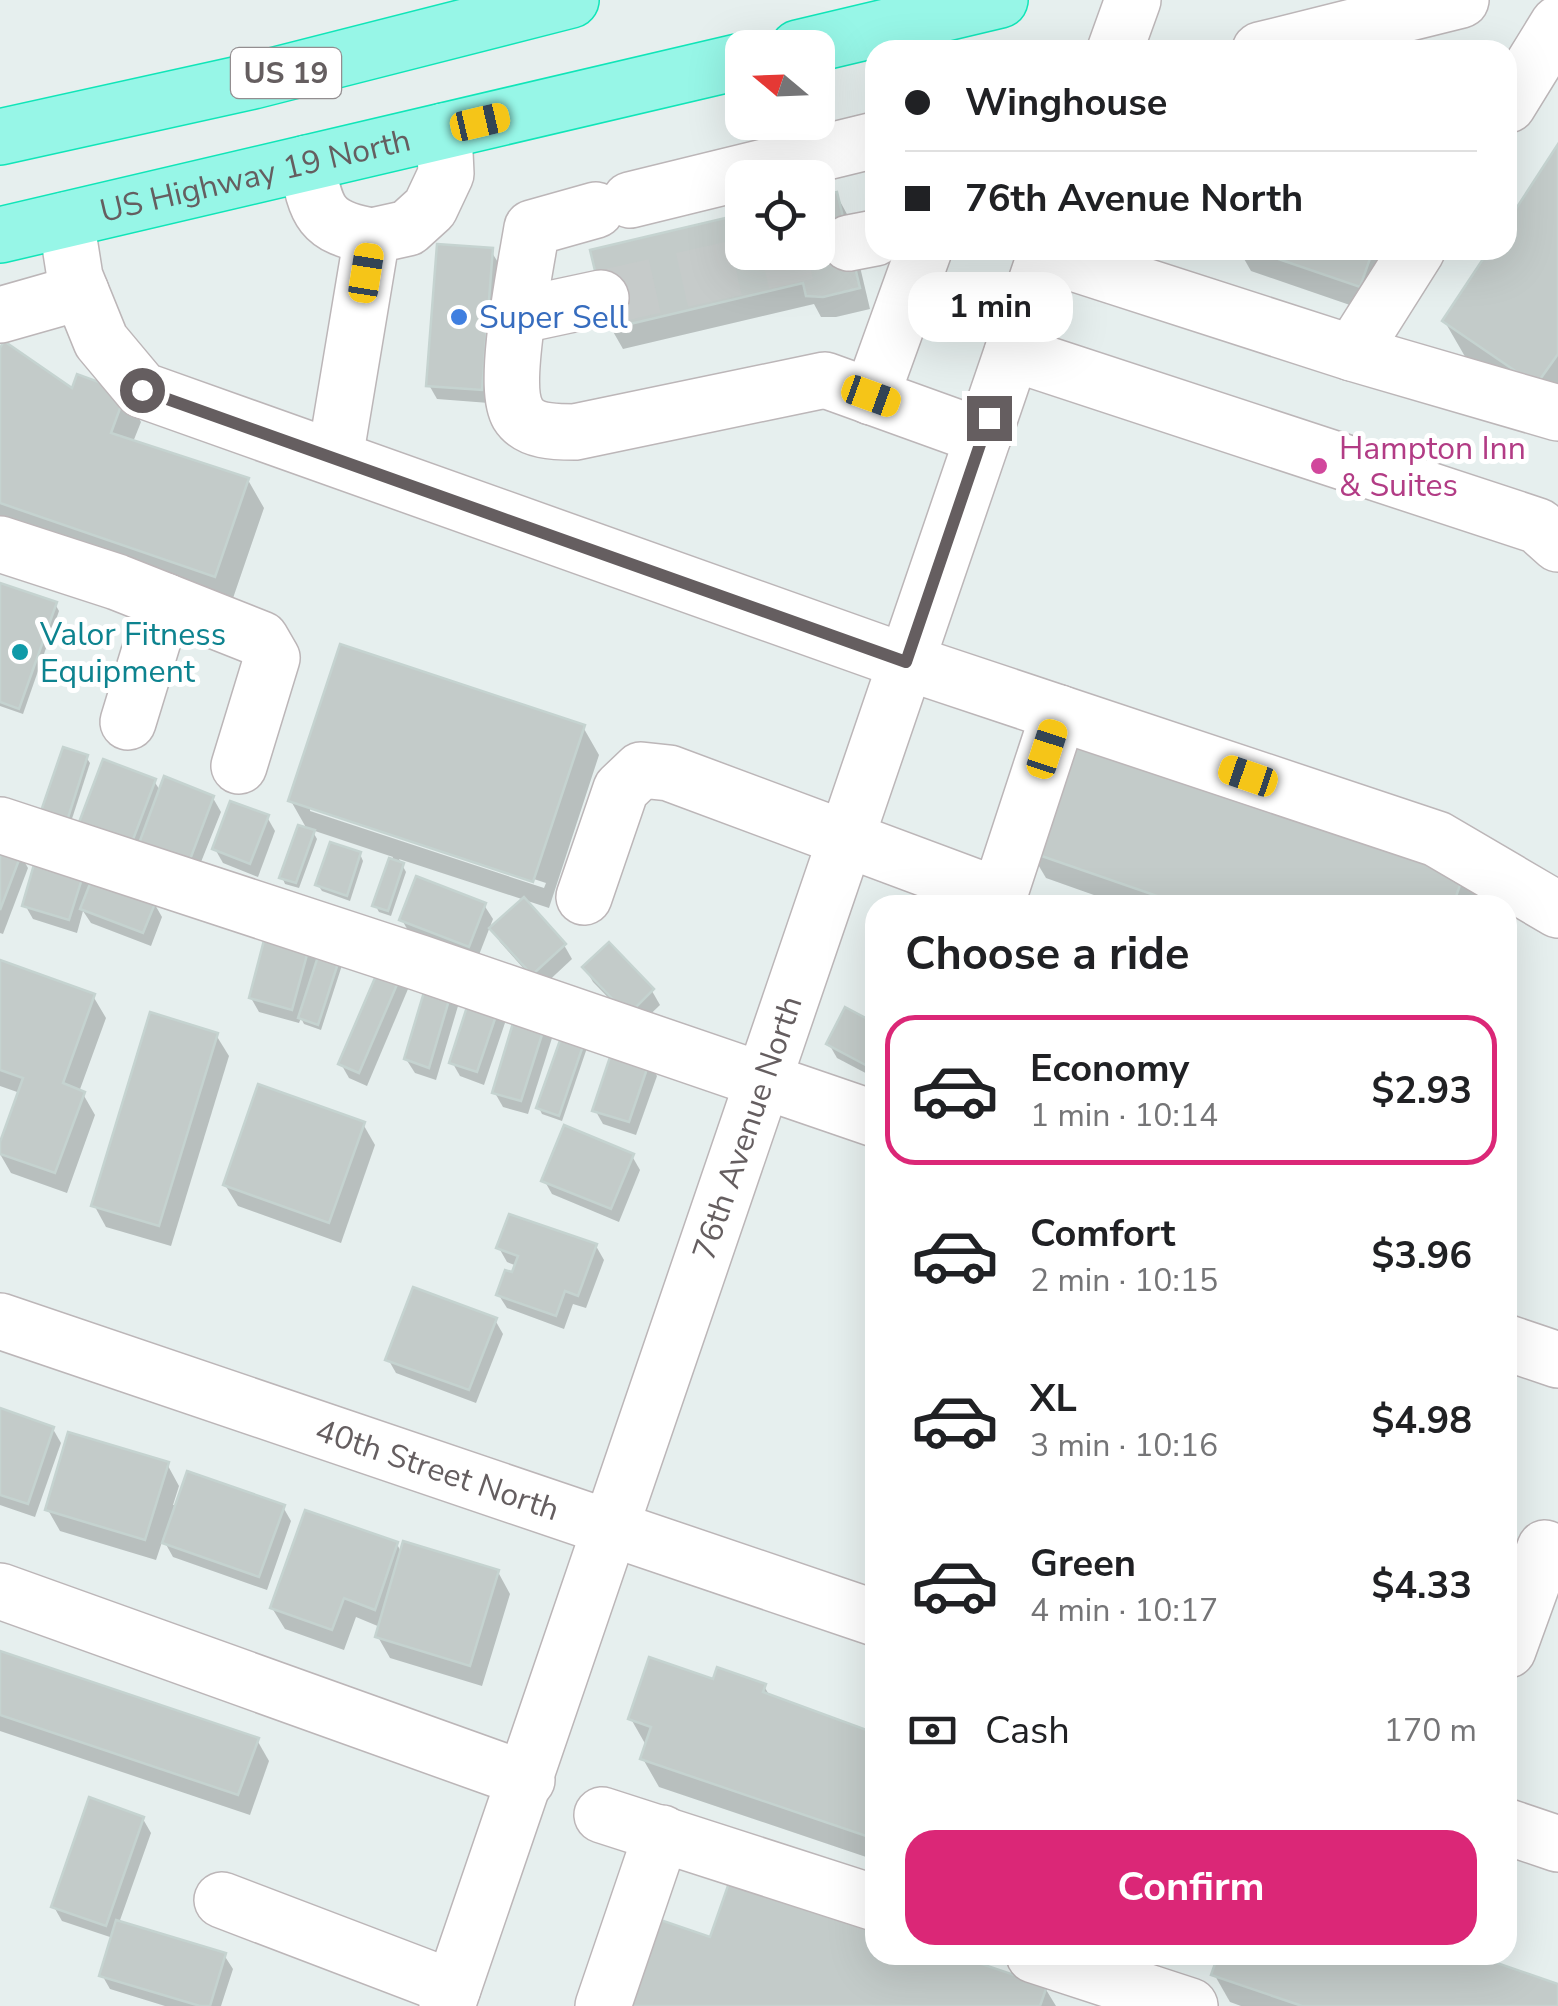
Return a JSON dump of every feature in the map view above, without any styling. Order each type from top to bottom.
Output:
[{"type":"highway","name":"US 19","points":[[0,137],[253,81],[571,0]]},
{"type":"highway","points":[[835,39],[1000,0]]},
{"type":"highway","name":"US Highway 19 North","points":[[0,235],[725,64]]},
{"type":"highway","points":[[0,174],[196,123],[253,81]]},
{"type":"street","points":[[1119,40],[1132,0]]},
{"type":"street","points":[[1300,40],[1462,0]]},
{"type":"street","points":[[1517,90],[1558,24]]},
{"type":"street","points":[[306,163],[314,201],[326,222],[345,231],[372,236],[408,228],[430,208],[446,174],[444,131]]},
{"type":"street","points":[[865,142],[532,228],[517,316],[512,399],[520,417],[534,427],[575,432],[825,380],[983,437]]},
{"type":"street","points":[[66,220],[74,278],[101,341],[142,390],[906,662],[1436,840],[1558,910]]},
{"type":"street","points":[[334,458],[372,236]]},
{"type":"street","points":[[871,396],[920,260]]},
{"type":"street","name":"76th Avenue North","points":[[450,1997],[1043,260]]},
{"type":"street","points":[[1096,260],[1146,268],[1352,353],[1558,413]]},
{"type":"street","points":[[1352,353],[1410,260]]},
{"type":"street","points":[[0,314],[81,292]]},
{"type":"street","points":[[517,316],[601,298]]},
{"type":"street","points":[[1012,353],[1538,526],[1558,544]]},
{"type":"street","points":[[0,544],[117,582],[261,639],[272,658],[239,766]]},
{"type":"street","points":[[128,722],[165,601]]},
{"type":"street","points":[[999,895],[1059,713]]},
{"type":"street","points":[[584,897],[621,789],[641,770],[669,773],[996,895]]},
{"type":"street","points":[[0,824],[865,1116]]},
{"type":"street","name":"40th Street North","points":[[0,1320],[865,1615]]},
{"type":"street","points":[[1517,1347],[1558,1360]]},
{"type":"street","points":[[1517,1625],[1545,1548]]},
{"type":"street","points":[[0,1590],[527,1780]]},
{"type":"street","points":[[602,1815],[865,1900]]},
{"type":"street","points":[[1517,1831],[1558,1844]]},
{"type":"street","points":[[603,2006],[662,1833]]},
{"type":"street","points":[[222,1900],[450,1997]]},
{"type":"street","points":[[1058,1977],[1190,2006]]},
{"type":"building","points":[[1558,144],[1558,354],[1536,385],[1442,321],[1482,260],[1517,260],[1517,207]]},
{"type":"building","points":[[835,192],[860,288],[823,297],[806,296],[803,283],[609,329],[590,250],[725,218],[725,270],[835,270]]},
{"type":"building","name":"Super Sell","points":[[437,244],[493,248],[482,390],[426,386]]},
{"type":"building","points":[[1281,260],[1369,260],[1360,287]]},
{"type":"building","points":[[4,341],[72,388],[77,374],[126,392],[111,433],[249,478],[215,577],[0,503],[0,348]]},
{"type":"building","name":"Valor Fitness Equipment","points":[[0,583],[57,602],[19,709],[0,702]]},
{"type":"building","points":[[340,644],[585,725],[533,882],[288,801]]},
{"type":"building","points":[[1068,732],[1465,871],[1457,895],[1154,895],[1027,851]]},
{"type":"building","points":[[63,747],[88,755],[67,821],[41,811]]},
{"type":"building","points":[[103,759],[156,779],[131,845],[78,825]]},
{"type":"building","points":[[164,776],[214,796],[188,865],[138,846]]},
{"type":"building","points":[[230,801],[269,815],[250,864],[212,849]]},
{"type":"building","points":[[298,825],[315,830],[296,883],[279,878]]},
{"type":"building","points":[[330,842],[361,852],[347,896],[315,885]]},
{"type":"building","points":[[0,844],[22,852],[0,910]]},
{"type":"building","points":[[37,854],[85,869],[69,920],[22,906]]},
{"type":"building","points":[[389,858],[404,863],[388,911],[372,906]]},
{"type":"building","points":[[93,876],[156,901],[143,933],[80,909]]},
{"type":"building","points":[[416,876],[486,903],[469,947],[399,920]]},
{"type":"building","points":[[524,897],[566,944],[532,975],[489,928]]},
{"type":"building","points":[[270,917],[314,929],[292,1010],[249,998]]},
{"type":"building","points":[[609,942],[654,989],[628,1015],[582,967]]},
{"type":"building","points":[[322,944],[342,951],[318,1025],[298,1018]]},
{"type":"building","points":[[0,960],[95,994],[63,1083],[85,1092],[55,1173],[0,1154],[0,1142],[23,1078],[0,1070]]},
{"type":"building","points":[[381,964],[402,973],[359,1073],[338,1064]]},
{"type":"building","points":[[427,982],[452,990],[429,1068],[404,1059]]},
{"type":"building","points":[[473,988],[502,998],[477,1072],[449,1063]]},
{"type":"building","points":[[845,1007],[865,1018],[865,1065],[826,1044]]},
{"type":"building","points":[[150,1012],[218,1033],[159,1226],[91,1206]]},
{"type":"building","points":[[516,1013],[546,1022],[521,1101],[492,1093]]},
{"type":"building","points":[[564,1029],[586,1037],[559,1116],[536,1108]]},
{"type":"building","points":[[613,1048],[650,1060],[629,1122],[592,1111]]},
{"type":"building","points":[[258,1084],[365,1122],[329,1223],[223,1185]]},
{"type":"building","points":[[564,1125],[634,1154],[611,1209],[541,1181]]},
{"type":"building","points":[[509,1214],[597,1244],[578,1296],[565,1291],[556,1316],[496,1295],[505,1270],[512,1272],[518,1256],[496,1248]]},
{"type":"building","points":[[413,1287],[497,1318],[469,1390],[385,1360]]},
{"type":"building","points":[[0,1408],[54,1427],[28,1504],[0,1495]]},
{"type":"building","points":[[68,1432],[169,1462],[145,1540],[45,1510]]},
{"type":"building","points":[[187,1471],[285,1505],[259,1577],[162,1543]]},
{"type":"building","points":[[305,1510],[398,1542],[375,1610],[344,1598],[332,1630],[270,1608]]},
{"type":"building","points":[[403,1541],[499,1570],[470,1666],[375,1637]]},
{"type":"building","points":[[0,1651],[259,1738],[238,1795],[0,1715]]},
{"type":"building","points":[[649,1657],[713,1679],[717,1667],[766,1684],[763,1692],[865,1729],[865,1836],[640,1759],[651,1727],[628,1719]]},
{"type":"building","points":[[89,1797],[144,1817],[106,1926],[51,1907]]},
{"type":"building","points":[[730,1880],[865,1926],[865,1965],[985,1965],[1047,1986],[1040,2006],[620,2006],[652,1917],[710,1937]]},
{"type":"building","points":[[116,1920],[226,1953],[210,2006],[99,1976]]},
{"type":"building","points":[[1214,1965],[1503,1965],[1558,1984],[1558,2006],[1302,2006],[1211,1975]]},
{"type":"tunnel","points":[[601,298],[726,270]]},
{"type":"place","name":"Super Sell","points":[[459,317]]},
{"type":"place","name":"Hampton Inn & Suites","points":[[1319,466]]},
{"type":"place","name":"Valor Fitness Equipment","points":[[20,652]]},
{"type":"route","points":[[142,390],[906,662],[989,418]]}]
